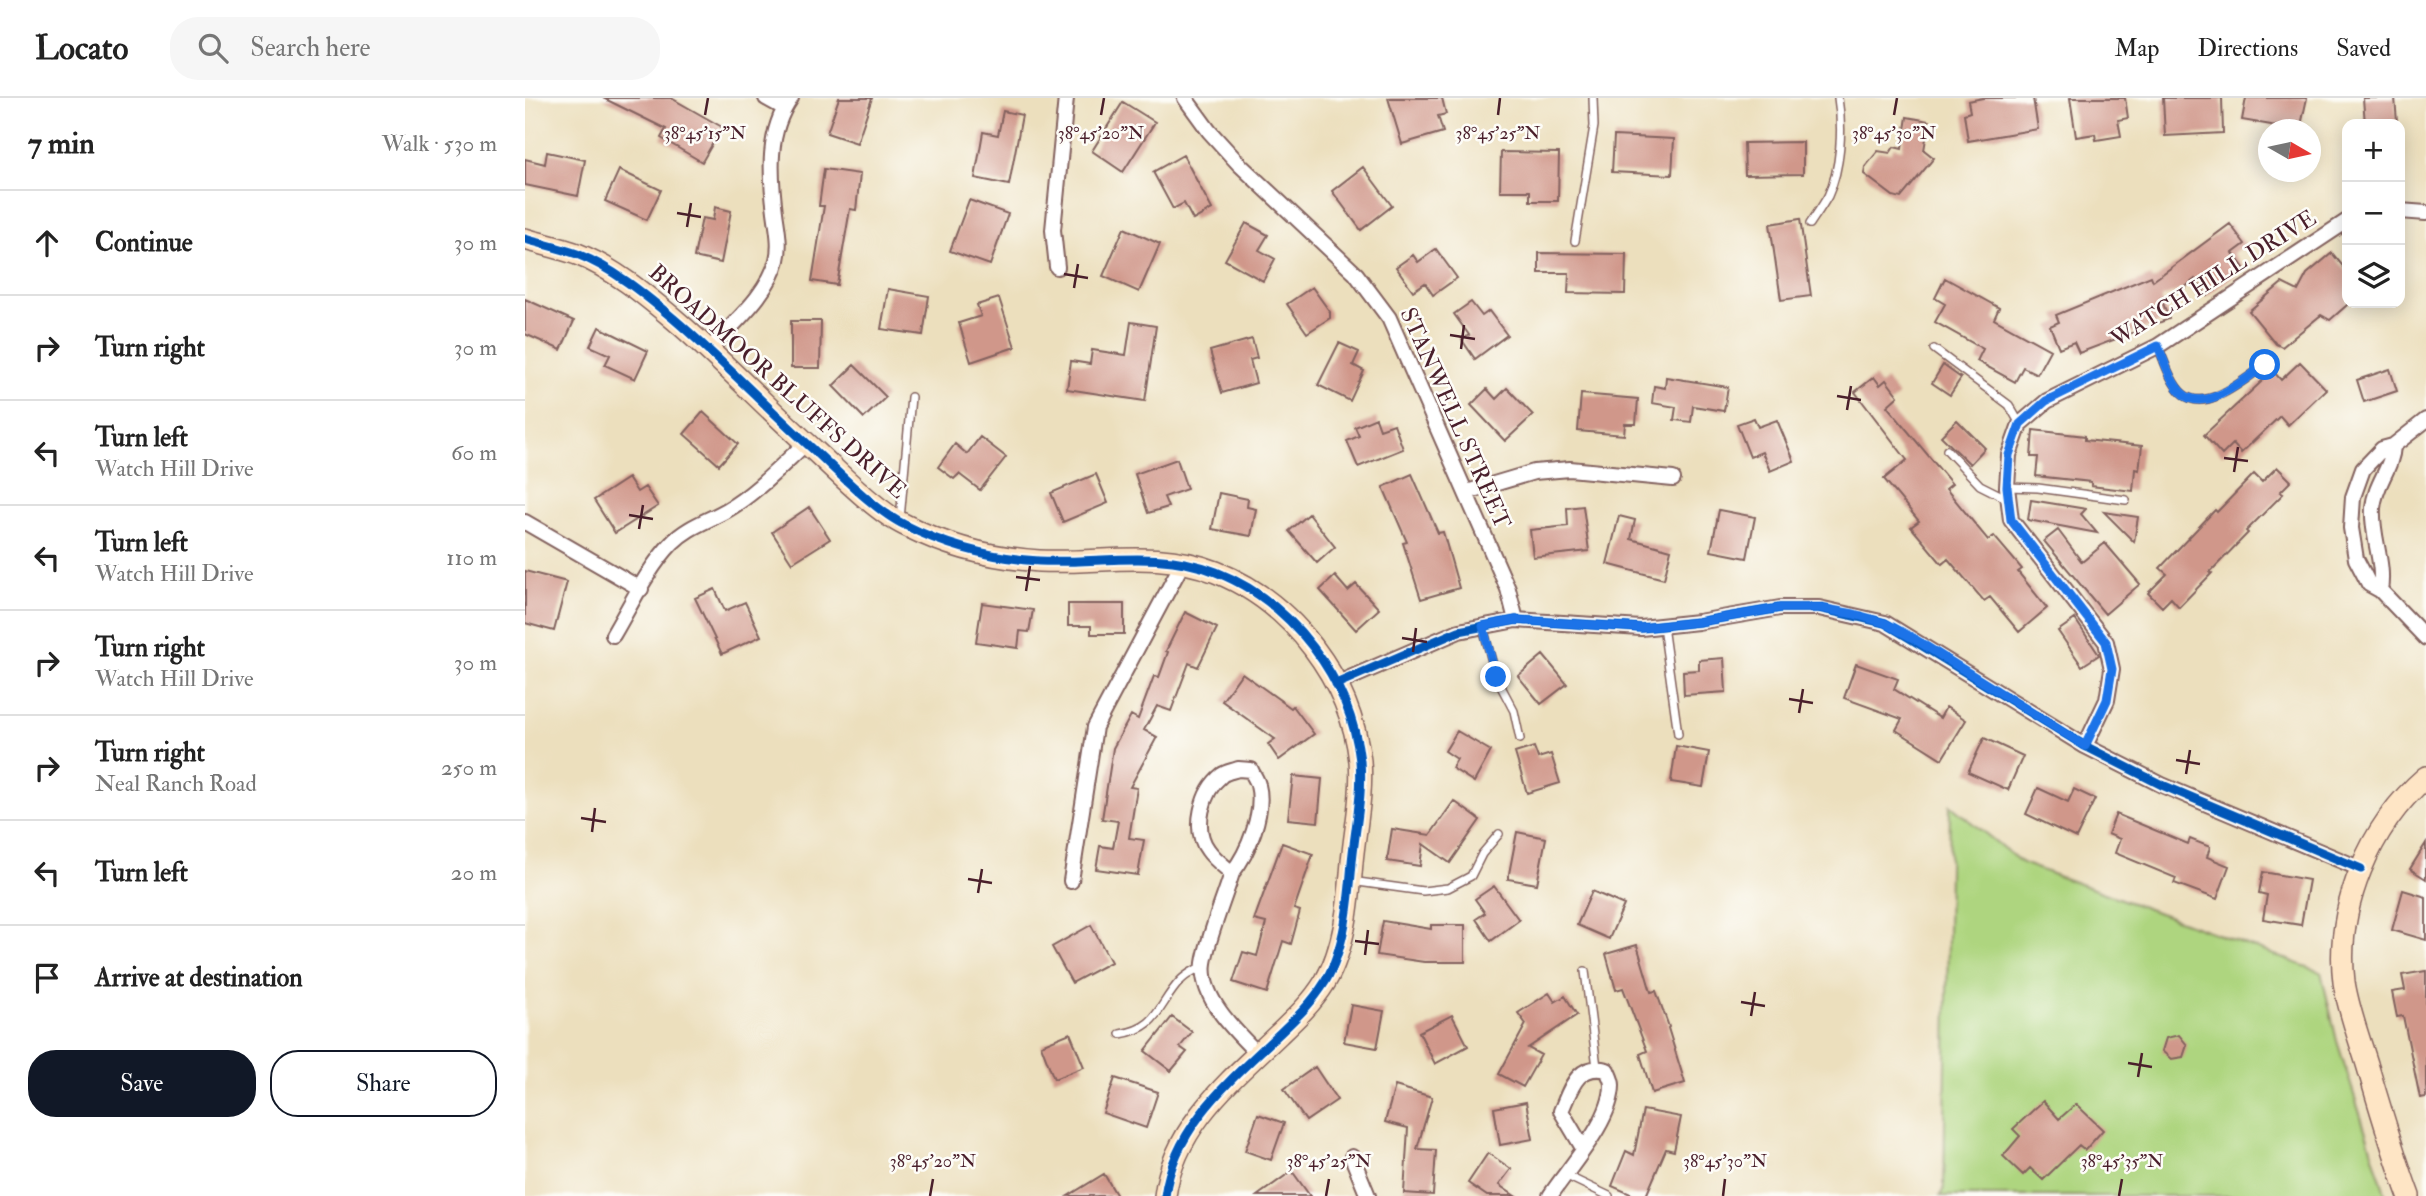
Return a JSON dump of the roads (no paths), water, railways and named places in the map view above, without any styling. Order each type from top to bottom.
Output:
[{"type":"street","points":[[710,349],[758,295],[777,260],[779,244],[771,167],[776,129],[788,103],[766,98]]},
{"type":"street","points":[[1057,267],[1053,230],[1066,98]]},
{"type":"street","name":"STANWELL STREET","points":[[1185,98],[1209,131],[1239,164],[1356,274],[1389,318],[1508,589],[1516,620]]},
{"type":"street","points":[[2405,211],[2426,213]]},
{"type":"street","name":"WATCH HILL DRIVE","points":[[2020,424],[2046,401],[2158,346],[2342,224]]},
{"type":"street","name":"BROADMOOR BLUFFS DRIVE","points":[[525,239],[578,255],[639,290],[710,349],[849,483],[899,523],[937,540],[989,554],[1039,561],[1105,558],[1183,562],[1217,572],[1253,591],[1304,635],[1336,684],[1354,729],[1360,764],[1350,881],[1340,944],[1328,978],[1312,1001],[1216,1094],[1196,1120],[1179,1150],[1165,1196]]},
{"type":"street","points":[[2426,420],[2393,446],[2382,449],[2363,469],[2357,479],[2351,513],[2352,544],[2368,584],[2380,590],[2426,638]]},
{"type":"street","points":[[2020,424],[2009,455],[2008,493],[2011,520],[2106,642],[2112,669],[2107,700],[2085,746]]},
{"type":"street","points":[[613,635],[672,543],[688,529],[728,509],[749,494],[806,443]]},
{"type":"street","points":[[2380,590],[2382,575],[2373,510],[2378,485],[2392,461],[2393,446]]},
{"type":"street","points":[[1467,492],[1534,472],[1570,469],[1673,479]]},
{"type":"street","points":[[525,522],[641,589]]},
{"type":"street","points":[[1072,881],[1095,727],[1183,562]]},
{"type":"street","points":[[1336,684],[1459,631],[1516,620],[1641,628],[1793,608],[1819,608],[1885,623],[2085,746],[2162,785],[2361,869]]},
{"type":"street","points":[[1232,873],[1206,849],[1201,831],[1201,812],[1208,793],[1223,774],[1238,769],[1251,770],[1258,784],[1259,801],[1253,832],[1244,858],[1232,873],[1203,965],[1208,992],[1222,1015],[1258,1054]]},
{"type":"street","points":[[2409,1196],[2365,1060],[2344,983],[2343,944],[2348,906],[2361,869],[2383,825],[2412,789],[2426,777]]},
{"type":"street","points":[[1550,1196],[1597,1128],[1610,1102],[1612,1083],[1607,1070],[1597,1067],[1587,1069],[1574,1081],[1561,1111],[1583,1147]]},
{"type":"street","points":[[1352,1157],[1368,1196]]},
{"type":"lane","points":[[1575,241],[1594,126],[1593,98]]},
{"type":"lane","points":[[1810,224],[1828,194],[1837,161],[1840,112],[1838,98]]},
{"type":"lane","points":[[2158,346],[2176,386],[2192,399],[2206,400],[2221,395],[2265,365]]},
{"type":"lane","points":[[1934,349],[2009,405],[2020,424]]},
{"type":"lane","points":[[899,523],[911,397]]},
{"type":"lane","points":[[1947,450],[1980,485],[2008,493],[2038,488],[2126,500]]},
{"type":"lane","points":[[1483,626],[1496,677],[1514,711],[1520,739]]},
{"type":"lane","points":[[1663,626],[1678,734]]},
{"type":"lane","points":[[1350,881],[1423,891],[1448,888],[1471,876],[1482,854],[1499,834]]},
{"type":"lane","points":[[1120,1034],[1144,1028],[1161,1009],[1181,979],[1203,965]]},
{"type":"lane","points":[[1585,971],[1597,1067]]},
{"type":"lane","points":[[1564,1174],[1609,1196]]}]
